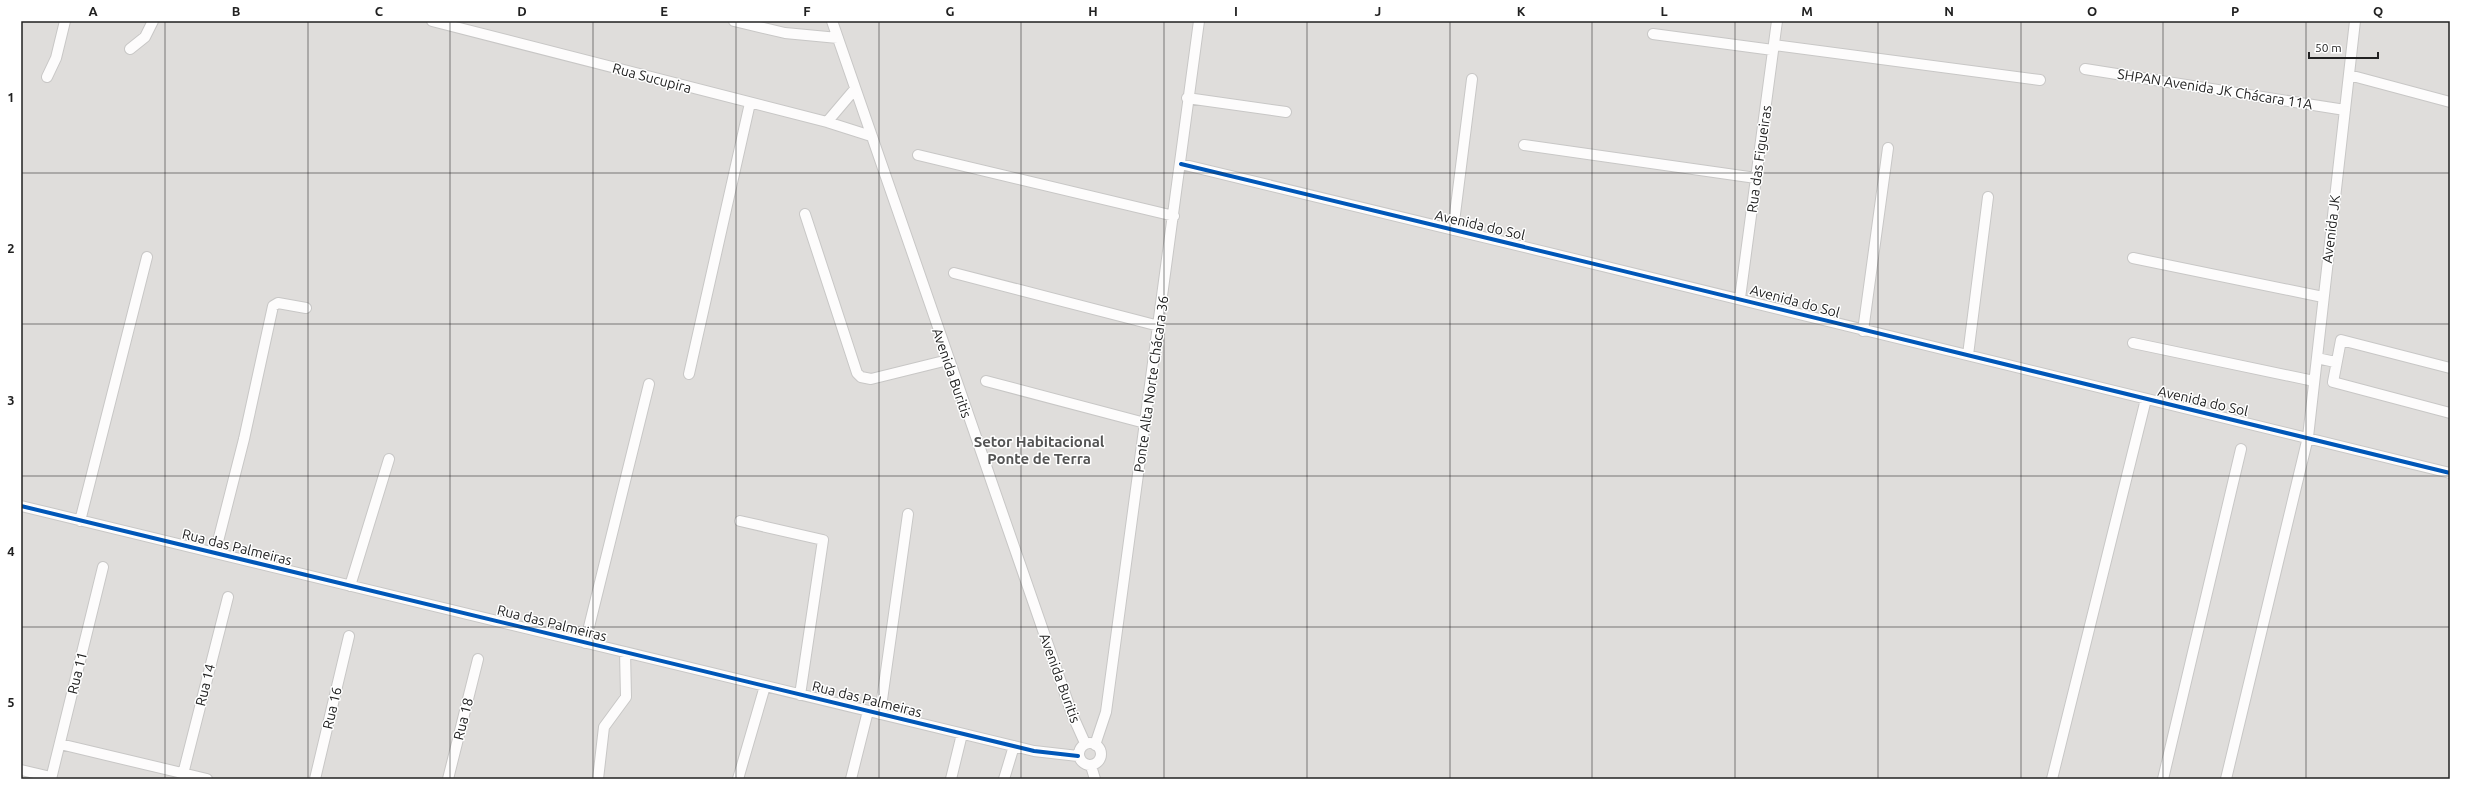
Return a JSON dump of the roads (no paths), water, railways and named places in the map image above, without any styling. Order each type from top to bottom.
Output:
[{"type":"street","points":[[47,77],[56,58],[65,21]]},
{"type":"street","points":[[130,49],[145,37],[153,21]]},
{"type":"street","name":"Rua Sucupira","points":[[432,21],[468,26],[750,103],[827,122],[871,136]]},
{"type":"street","points":[[734,21],[785,33],[838,38]]},
{"type":"street","name":"Avenida Buritis","points":[[832,21],[948,360],[1072,714],[1090,744]]},
{"type":"street","name":"Ponte Alta Norte Chácara 36","points":[[1090,744],[1106,712],[1181,164],[1187,98],[1199,21]]},
{"type":"street","name":"Rua das Figueiras","points":[[1740,298],[1777,21]]},
{"type":"street","name":"Avenida JK","points":[[2226,779],[2308,437],[2355,21]]},
{"type":"street","points":[[1653,34],[1774,47],[2040,80]]},
{"type":"street","name":"SHPAN Avenida JK Chácara 11A","points":[[2085,69],[2345,110]]},
{"type":"street","points":[[2349,75],[2450,102]]},
{"type":"street","points":[[1453,230],[1472,79]]},
{"type":"street","points":[[827,122],[855,89]]},
{"type":"street","points":[[1187,98],[1286,112]]},
{"type":"street","points":[[689,374],[750,103]]},
{"type":"street","points":[[1524,145],[1756,178]]},
{"type":"street","points":[[1863,330],[1888,148]]},
{"type":"street","points":[[918,155],[1174,216]]},
{"type":"street","name":"Avenida do Sol","points":[[1181,164],[1740,298],[1863,330],[2308,437],[2450,473]]},
{"type":"street","points":[[1968,355],[1988,197]]},
{"type":"street","points":[[805,214],[857,373],[861,377],[871,379],[948,360]]},
{"type":"street","points":[[80,521],[147,257]]},
{"type":"street","points":[[2133,258],[2323,297]]},
{"type":"street","points":[[954,273],[1158,326]]},
{"type":"street","points":[[215,554],[244,439],[273,306],[278,302],[306,308]]},
{"type":"street","points":[[2450,368],[2341,340],[2333,382],[2450,413]]},
{"type":"street","points":[[2133,344],[2314,381]]},
{"type":"street","points":[[2316,358],[2336,362]]},
{"type":"street","points":[[986,381],[1145,423]]},
{"type":"street","points":[[585,643],[649,384]]},
{"type":"street","points":[[2052,779],[2146,399]]},
{"type":"street","points":[[2163,779],[2241,449]]},
{"type":"street","points":[[350,586],[388,459]]},
{"type":"street","name":"Rua das Palmeiras","points":[[21,506],[962,734],[1034,751],[1078,756]]},
{"type":"street","points":[[880,714],[908,514]]},
{"type":"street","points":[[740,521],[823,540],[800,695]]},
{"type":"street","name":"Rua 11","points":[[51,778],[103,567]]},
{"type":"street","name":"Rua 14","points":[[183,774],[228,597]]},
{"type":"street","name":"Rua 16","points":[[315,779],[349,636]]},
{"type":"street","points":[[598,779],[604,727],[626,697],[624,652]]},
{"type":"street","name":"Rua 18","points":[[448,779],[478,659]]},
{"type":"street","points":[[738,779],[764,686]]},
{"type":"street","points":[[851,779],[868,711]]},
{"type":"street","points":[[951,779],[962,734]]},
{"type":"street","points":[[60,744],[207,779]]},
{"type":"street","points":[[1091,766],[1098,764],[1102,757],[1100,750],[1090,744],[1080,748],[1078,756],[1091,766],[1095,779]]},
{"type":"street","points":[[1004,779],[1014,746]]},
{"type":"street","points":[[21,770],[51,778]]},
{"type":"district","name":"Setor Habitacional Ponte de Terra","points":[[1039,450]]}]
